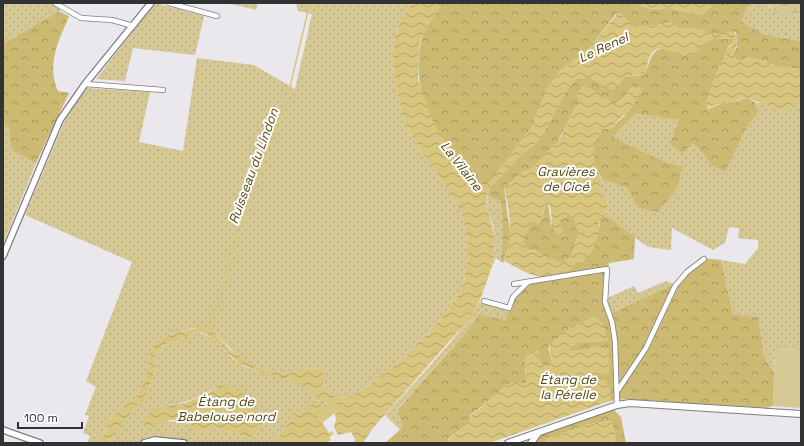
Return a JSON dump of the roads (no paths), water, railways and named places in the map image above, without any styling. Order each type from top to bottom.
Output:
[{"type":"main road","points":[[508,443],[618,405],[644,403],[801,414]]},
{"type":"main road","points":[[523,438],[531,443],[538,433]]},
{"type":"street","points":[[54,3],[81,18],[112,20],[133,26]]},
{"type":"street","points":[[3,256],[60,120],[85,84],[151,3]]},
{"type":"street","points":[[169,3],[217,16]]},
{"type":"street","points":[[85,84],[164,90]]},
{"type":"street","points":[[618,390],[646,348],[675,286],[687,272],[704,259]]},
{"type":"street","points":[[514,284],[607,269],[605,302],[612,322],[615,341],[618,405]]},
{"type":"street","points":[[484,301],[509,308],[513,297],[528,282]]},
{"type":"street","points":[[3,430],[40,443]]},
{"type":"street","points":[[144,443],[155,440],[184,443]]},
{"type":"water","name":"Le Renel","points":[[412,3],[443,3],[426,29],[420,43],[418,80],[434,124],[450,152],[475,181],[486,185],[491,181],[530,130],[549,85],[562,69],[581,56],[591,46],[619,12],[634,27],[658,25],[674,21],[677,28],[701,29],[712,35],[735,31],[737,45],[732,54],[736,60],[742,60],[747,57],[771,63],[778,67],[801,69],[801,104],[782,111],[744,97],[734,103],[723,103],[706,108],[717,71],[727,48],[732,46],[732,39],[713,38],[695,53],[686,57],[666,50],[657,49],[649,58],[645,74],[624,77],[614,89],[611,90],[588,77],[576,79],[566,91],[544,132],[535,144],[523,153],[489,188],[486,202],[495,238],[494,255],[492,266],[481,298],[469,319],[373,428],[363,443],[354,443],[355,439],[351,432],[338,435],[334,427],[336,420],[335,414],[332,412],[327,403],[292,380],[261,373],[239,363],[208,335],[201,332],[195,332],[178,341],[167,343],[155,355],[154,361],[156,369],[144,401],[135,408],[108,443],[97,443],[106,432],[111,419],[120,409],[135,399],[146,376],[150,352],[162,338],[171,334],[201,327],[212,331],[230,350],[257,367],[284,374],[293,373],[306,368],[323,369],[323,382],[326,390],[333,395],[345,398],[360,391],[376,380],[411,350],[443,316],[455,300],[463,285],[467,264],[468,245],[466,228],[461,213],[446,186],[410,133],[401,108],[395,82],[393,47],[395,36],[404,14]]},
{"type":"water","points":[[634,3],[714,3],[704,13],[698,15],[670,8],[649,9]]},
{"type":"water","name":"Gravières de Cicé","points":[[635,85],[641,88],[641,92],[628,112],[622,116],[612,128],[603,129],[594,143],[594,165],[602,180],[599,192],[607,199],[608,209],[599,218],[597,239],[594,248],[589,255],[583,262],[575,267],[566,271],[541,277],[529,274],[504,261],[507,251],[510,224],[504,188],[524,171],[530,170],[560,138],[580,100],[577,95],[583,87],[586,86],[615,104],[625,97],[632,86]],"holes":[[[548,203],[552,227],[554,231],[564,237],[564,232],[559,221],[570,215],[576,221],[575,226],[579,232],[571,257],[561,264],[539,253],[528,250],[523,241],[531,223],[537,225],[541,222],[545,206]]]},
{"type":"water","name":"Étang de la Pérelle","points":[[595,317],[603,323],[608,341],[585,342],[570,346],[568,352],[600,347],[609,348],[609,373],[597,376],[595,379],[607,381],[610,401],[489,443],[450,443],[448,440],[469,423],[470,417],[510,383],[526,383],[525,358],[538,351],[541,363],[549,366],[552,362],[549,345],[568,329]]},
{"type":"water","name":"Étang de Babelouse nord","points":[[221,385],[244,394],[256,404],[260,410],[262,427],[250,438],[214,427],[204,434],[186,423],[177,420],[166,421],[154,426],[145,426],[142,421],[156,408],[185,403],[207,394]]},
{"type":"water","points":[[314,403],[319,403],[327,413],[328,417],[322,422],[329,433],[332,431],[334,434],[329,437],[331,440],[325,443],[274,443],[295,414],[307,410]]},
{"type":"water","points":[[610,421],[614,430],[615,443],[545,443],[547,439],[590,424]]},
{"type":"waterway","name":"Ruisseau du Lindon","points":[[209,331],[241,226],[288,95],[310,3]]},
{"type":"waterway","name":"La Vilaine","points":[[319,420],[335,408],[341,408]]}]
